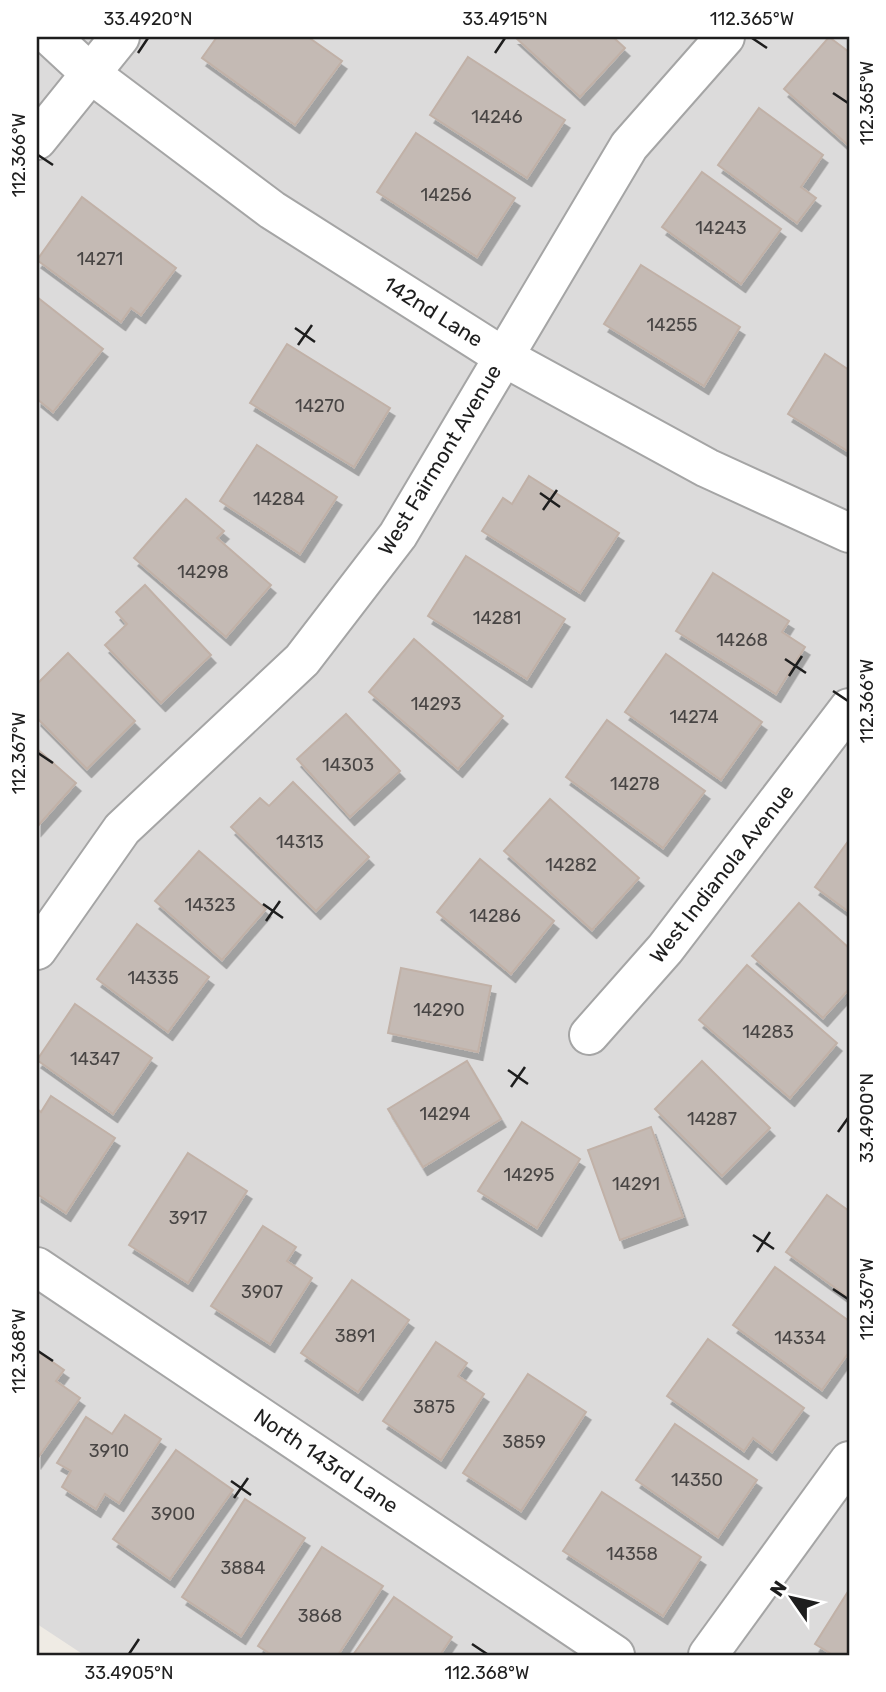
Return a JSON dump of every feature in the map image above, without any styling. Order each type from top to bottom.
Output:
[{"type":"street","name":"142nd Lane","points":[[51,37],[91,74],[272,210],[502,356],[707,468],[849,533]]},
{"type":"street","points":[[37,140],[120,37]]},
{"type":"street","name":"West Fairmont Avenue","points":[[37,950],[122,829],[302,660],[398,535],[629,146],[725,37]]},
{"type":"street","name":"West Indianola Avenue","points":[[589,1035],[665,950],[849,708]]},
{"type":"street","name":"North 143rd Lane","points":[[37,1267],[615,1655]]},
{"type":"street","points":[[708,1655],[849,1461]]},
{"type":"shaded area","points":[[37,37],[849,37],[849,1655],[84,1655],[37,1624]]},
{"type":"building","points":[[217,37],[308,37],[342,61],[295,125],[202,58]]},
{"type":"building","points":[[515,37],[613,37],[625,48],[580,97]]},
{"type":"building","points":[[829,37],[849,52],[849,146],[784,89]]},
{"type":"building","points":[[468,57],[565,120],[527,178],[430,115]]},
{"type":"building","points":[[759,108],[823,155],[801,187],[816,198],[797,223],[718,165]]},
{"type":"building","points":[[416,133],[515,198],[477,257],[377,192]]},
{"type":"building","points":[[702,172],[781,229],[741,284],[662,227]]},
{"type":"building","points":[[82,197],[176,268],[141,315],[131,308],[121,322],[37,260]]},
{"type":"building","points":[[641,265],[740,327],[704,386],[604,324]]},
{"type":"building","points":[[37,297],[103,349],[53,412],[37,399]]},
{"type":"building","points":[[287,344],[390,408],[354,467],[250,403]]},
{"type":"building","points":[[825,354],[849,370],[849,452],[788,414]]},
{"type":"building","points":[[257,445],[337,497],[300,554],[220,501]]},
{"type":"building","points":[[529,476],[619,533],[580,593],[482,531],[503,498],[512,504]]},
{"type":"building","points":[[186,499],[224,531],[217,538],[271,585],[226,637],[134,558]]},
{"type":"building","points":[[466,556],[565,619],[527,679],[428,616]]},
{"type":"building","points":[[713,573],[789,621],[782,632],[805,647],[776,694],[676,631]]},
{"type":"building","points":[[145,585],[211,655],[161,703],[105,645],[127,624],[116,612]]},
{"type":"building","points":[[414,639],[503,716],[458,769],[369,692]]},
{"type":"building","points":[[68,653],[135,721],[87,769],[37,718],[37,684]]},
{"type":"building","points":[[666,654],[762,722],[721,780],[625,712]]},
{"type":"building","points":[[346,714],[400,771],[350,817],[297,759]]},
{"type":"building","points":[[607,720],[705,791],[663,848],[566,777]]},
{"type":"building","points":[[37,749],[76,783],[37,827]]},
{"type":"building","points":[[293,782],[369,857],[316,911],[231,827],[260,798],[269,806]]},
{"type":"building","points":[[550,799],[639,878],[592,930],[504,851]]},
{"type":"building","points":[[849,840],[849,912],[815,887]]},
{"type":"building","points":[[199,851],[266,909],[222,960],[155,901]]},
{"type":"building","points":[[480,859],[554,921],[511,974],[437,912]]},
{"type":"building","points":[[799,903],[849,948],[849,989],[823,1018],[752,956]]},
{"type":"building","points":[[137,924],[209,977],[168,1032],[97,979]]},
{"type":"building","points":[[747,965],[837,1043],[790,1098],[699,1020]]},
{"type":"building","points":[[401,968],[491,986],[478,1052],[388,1033]]},
{"type":"building","points":[[75,1004],[152,1058],[113,1114],[37,1060]]},
{"type":"building","points":[[467,1061],[501,1119],[423,1167],[388,1109]]},
{"type":"building","points":[[702,1061],[770,1128],[722,1176],[655,1109]]},
{"type":"building","points":[[51,1096],[115,1138],[66,1213],[37,1194],[37,1109],[41,1112]]},
{"type":"building","points":[[522,1122],[580,1159],[537,1228],[478,1191]]},
{"type":"building","points":[[651,1127],[683,1217],[620,1240],[588,1150]]},
{"type":"building","points":[[188,1153],[247,1191],[188,1283],[129,1245]]},
{"type":"building","points":[[827,1195],[849,1211],[849,1298],[786,1252]]},
{"type":"building","points":[[263,1226],[296,1247],[287,1261],[312,1278],[270,1344],[211,1306]]},
{"type":"building","points":[[775,1267],[849,1321],[849,1352],[822,1390],[733,1325]]},
{"type":"building","points":[[352,1280],[409,1320],[358,1392],[301,1353]]},
{"type":"building","points":[[708,1339],[804,1408],[772,1452],[753,1438],[744,1451],[667,1396]]},
{"type":"building","points":[[436,1342],[467,1363],[458,1376],[484,1394],[441,1460],[383,1421]]},
{"type":"building","points":[[37,1351],[64,1370],[56,1381],[80,1398],[37,1459]]},
{"type":"building","points":[[528,1374],[586,1412],[521,1511],[463,1473]]},
{"type":"building","points":[[125,1415],[161,1439],[119,1503],[105,1494],[96,1509],[62,1487],[71,1471],[57,1463],[86,1417],[112,1434]]},
{"type":"building","points":[[675,1424],[757,1480],[718,1537],[636,1480]]},
{"type":"building","points":[[176,1450],[233,1490],[170,1579],[113,1539]]},
{"type":"building","points":[[602,1492],[701,1557],[663,1616],[563,1551]]},
{"type":"building","points":[[245,1499],[305,1538],[241,1636],[182,1597]]},
{"type":"building","points":[[322,1547],[383,1586],[338,1655],[272,1655],[258,1646]]},
{"type":"building","points":[[849,1590],[849,1655],[833,1655],[815,1644]]},
{"type":"building","points":[[394,1597],[452,1637],[440,1655],[353,1655]]}]
